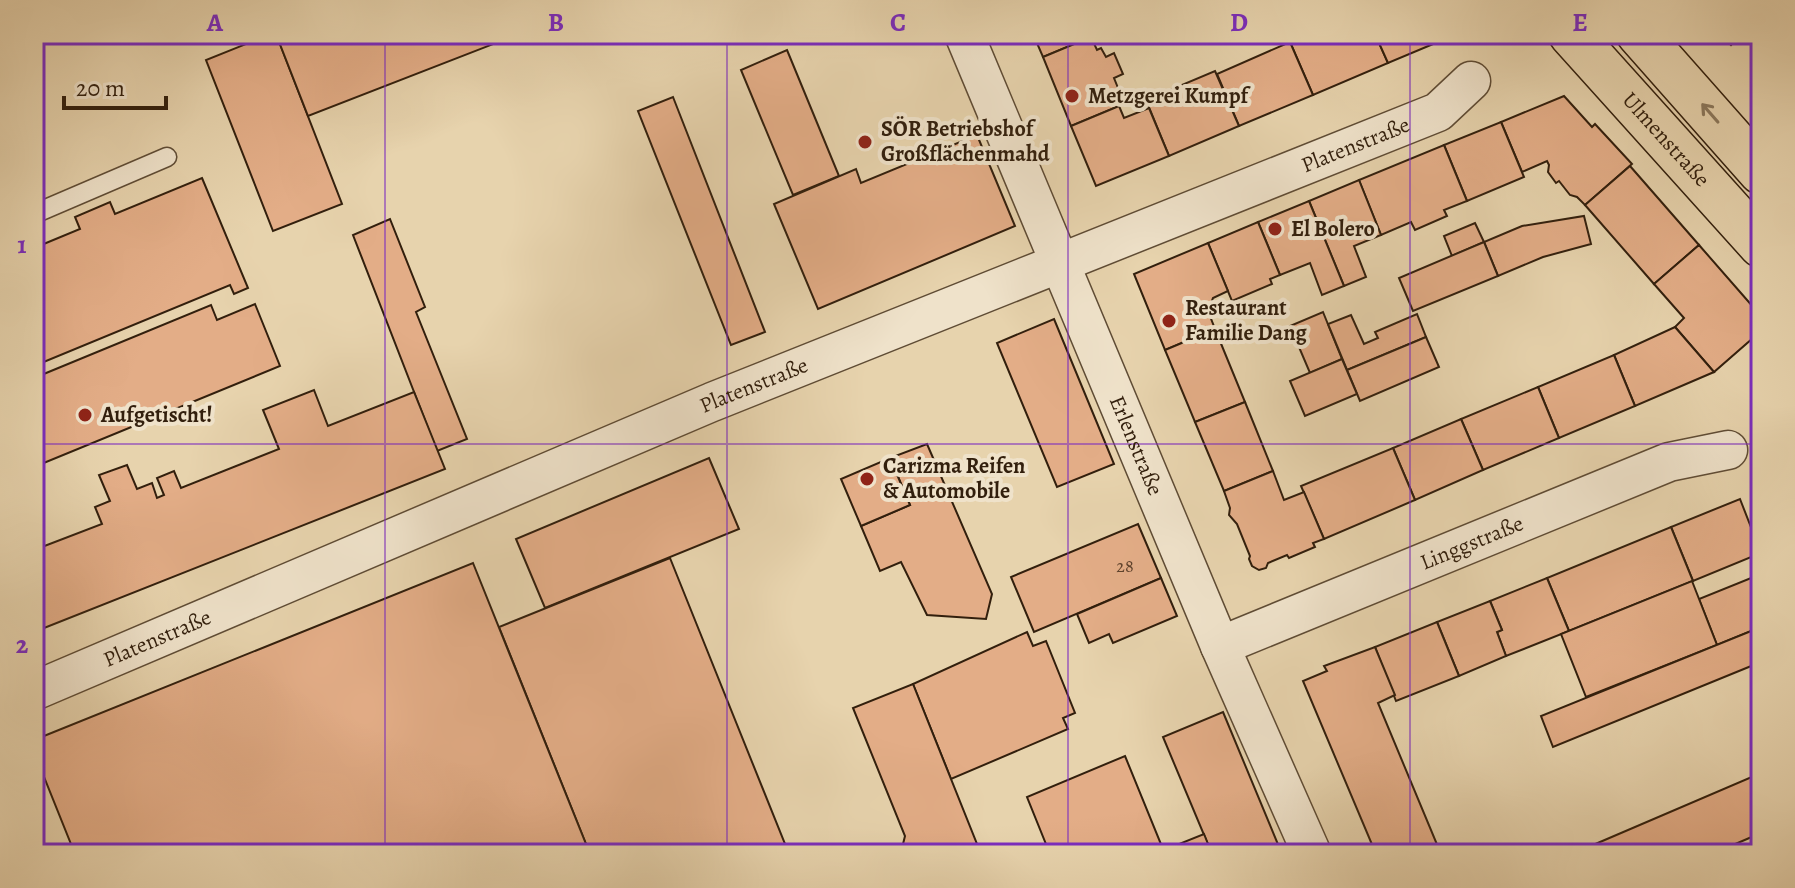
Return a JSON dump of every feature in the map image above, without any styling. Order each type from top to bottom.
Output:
[{"type":"main road","name":"Ulmenstraße","points":[[1571,34],[1761,245]]},
{"type":"main road","points":[[1639,34],[1761,172]]},
{"type":"street","name":"Erlenstraße","points":[[964,34],[1220,646],[1312,854]]},
{"type":"street","name":"Platenstraße","points":[[34,691],[712,402],[1438,112],[1471,81]]},
{"type":"street","name":"Linggstraße","points":[[1220,646],[1669,462],[1728,450]]},
{"type":"lane","points":[[34,214],[167,157]]},
{"type":"building","points":[[34,34],[71,34],[34,47]]},
{"type":"building","points":[[276,34],[342,204],[273,231],[206,60]]},
{"type":"building","points":[[276,34],[519,34],[308,116]]},
{"type":"building","points":[[1033,34],[1090,34],[1091,37],[1043,57]]},
{"type":"building","points":[[1310,34],[1375,34],[1388,63],[1313,95],[1290,42]]},
{"type":"building","points":[[1375,34],[1457,34],[1388,63]]},
{"type":"building","points":[[1720,34],[1741,34],[1731,45]]},
{"type":"building","points":[[1091,37],[1097,50],[1101,48],[1106,57],[1114,53],[1123,74],[1114,78],[1118,88],[1113,91],[1119,106],[1071,126],[1043,57]]},
{"type":"building","points":[[1290,42],[1313,95],[1239,126],[1217,74]]},
{"type":"building","points":[[787,50],[839,176],[793,195],[741,70]]},
{"type":"building","points":[[1215,71],[1239,126],[1169,156],[1148,105],[1165,92]]},
{"type":"building","points":[[1564,96],[1632,164],[1585,205],[1570,195],[1559,181],[1556,183],[1548,172],[1547,161],[1522,172],[1501,122]]},
{"type":"building","points":[[673,97],[765,332],[731,345],[638,111]]},
{"type":"building","points":[[1119,106],[1124,118],[1149,108],[1169,156],[1096,186],[1071,126]]},
{"type":"building","points":[[1501,122],[1524,177],[1467,201],[1444,145]]},
{"type":"building","points":[[977,135],[1015,226],[818,309],[774,204],[856,169],[861,183]]},
{"type":"building","points":[[1444,145],[1467,201],[1444,210],[1447,216],[1415,230],[1411,222],[1381,235],[1359,180]]},
{"type":"building","points":[[1630,166],[1699,245],[1654,284],[1585,205]]},
{"type":"building","points":[[202,178],[248,288],[234,294],[230,285],[34,366],[34,248],[80,229],[75,217],[110,202],[115,214]]},
{"type":"building","points":[[1359,180],[1381,235],[1354,246],[1366,277],[1344,286],[1309,201]]},
{"type":"building","points":[[1309,201],[1344,286],[1322,295],[1310,263],[1280,275],[1258,222]]},
{"type":"building","points":[[1584,216],[1591,244],[1543,257],[1498,276],[1484,242],[1522,226]]},
{"type":"building","points":[[390,219],[425,307],[416,312],[467,439],[437,451],[353,235]]},
{"type":"building","points":[[1258,222],[1280,275],[1270,279],[1272,284],[1232,301],[1208,243]]},
{"type":"building","points":[[1475,223],[1484,242],[1452,256],[1444,236]]},
{"type":"building","points":[[1484,242],[1498,276],[1413,311],[1399,278]]},
{"type":"building","points":[[1208,243],[1228,291],[1213,298],[1208,311],[1215,329],[1165,350],[1134,274]]},
{"type":"building","points":[[1699,245],[1761,316],[1761,331],[1714,372],[1675,327],[1684,318],[1654,284]]},
{"type":"building","points":[[255,304],[280,366],[34,467],[34,378],[211,305],[217,320]]},
{"type":"building","points":[[1323,312],[1342,359],[1310,373],[1290,326]]},
{"type":"building","points":[[1417,314],[1426,337],[1347,370],[1328,324],[1351,315],[1364,344],[1378,338],[1375,332]]},
{"type":"building","points":[[1054,319],[1114,464],[1057,487],[997,343]]},
{"type":"building","points":[[1675,327],[1714,372],[1635,406],[1614,355]]},
{"type":"building","points":[[1215,329],[1245,402],[1195,422],[1165,350]]},
{"type":"building","points":[[1426,337],[1439,367],[1360,401],[1347,370]]},
{"type":"building","points":[[1614,355],[1635,406],[1559,438],[1538,387]]},
{"type":"building","points":[[1342,359],[1357,394],[1305,416],[1290,381]]},
{"type":"building","points":[[1538,387],[1559,438],[1483,470],[1461,419]]},
{"type":"building","points":[[314,390],[328,426],[414,392],[445,469],[34,632],[34,550],[102,524],[95,507],[110,501],[99,475],[127,465],[137,489],[152,483],[157,498],[164,495],[157,478],[174,471],[181,488],[279,449],[263,410]]},
{"type":"building","points":[[1245,402],[1273,471],[1224,491],[1195,422]]},
{"type":"building","points":[[1461,419],[1483,470],[1415,500],[1393,448]]},
{"type":"building","points":[[927,444],[992,594],[986,619],[927,615],[901,562],[880,571],[861,526],[910,505],[890,458]]},
{"type":"building","points":[[1393,448],[1415,500],[1324,539],[1301,486]]},
{"type":"building","points":[[709,458],[739,529],[545,608],[516,539]]},
{"type":"building","points":[[890,458],[910,505],[861,526],[841,479]]},
{"type":"building","points":[[1273,471],[1284,500],[1304,492],[1324,539],[1313,543],[1315,547],[1289,558],[1287,555],[1259,570],[1252,566],[1237,524],[1229,515],[1230,508],[1224,491]]},
{"type":"building","points":[[1740,499],[1761,553],[1693,581],[1671,527]]},
{"type":"building","points":[[1138,524],[1161,578],[1034,632],[1011,577]]},
{"type":"building","points":[[1671,527],[1693,581],[1569,631],[1547,578]]},
{"type":"building","points":[[670,558],[785,844],[759,854],[590,854],[499,627]]},
{"type":"building","points":[[473,563],[590,854],[75,854],[34,752],[34,740]]},
{"type":"building","points":[[1761,574],[1761,627],[1717,645],[1699,599]]},
{"type":"building","points":[[1161,578],[1177,616],[1113,643],[1109,634],[1089,643],[1077,614]]},
{"type":"building","points":[[1547,578],[1569,631],[1506,656],[1497,632],[1502,630],[1490,601]]},
{"type":"building","points":[[1692,581],[1717,645],[1586,697],[1561,634]]},
{"type":"building","points":[[1490,601],[1502,630],[1497,632],[1506,656],[1459,676],[1437,622]]},
{"type":"building","points":[[1437,622],[1459,676],[1396,701],[1375,647]]},
{"type":"building","points":[[1761,627],[1761,662],[1553,747],[1541,716]]},
{"type":"building","points":[[1027,632],[1033,646],[1046,641],[1075,713],[1063,718],[1068,729],[951,779],[913,684]]},
{"type":"building","points":[[1375,647],[1395,695],[1378,703],[1441,854],[1376,854],[1303,681],[1327,671],[1324,666]]},
{"type":"building","points":[[913,684],[981,854],[884,854],[902,848],[905,836],[853,708]]},
{"type":"building","points":[[1223,712],[1282,854],[1212,854],[1163,737]]},
{"type":"building","points":[[1125,756],[1165,854],[1050,854],[1027,797]]},
{"type":"building","points":[[1761,773],[1761,833],[1712,854],[1572,854]]},
{"type":"building","points":[[1204,834],[1212,854],[1165,854],[1164,850]]},
{"type":"building","points":[[785,844],[789,854],[759,854]]},
{"type":"place","name":"Metzgerei Kumpf","points":[[1072,96]]},
{"type":"place","name":"SÖR Betriebshof Großflächenmahd","points":[[865,142]]},
{"type":"place","name":"El Bolero","points":[[1275,229]]},
{"type":"place","name":"Restaurant Familie Dang","points":[[1169,321]]},
{"type":"place","name":"Aufgetischt!","points":[[85,415]]},
{"type":"place","name":"Carizma Reifen & Automobile","points":[[867,479]]}]
